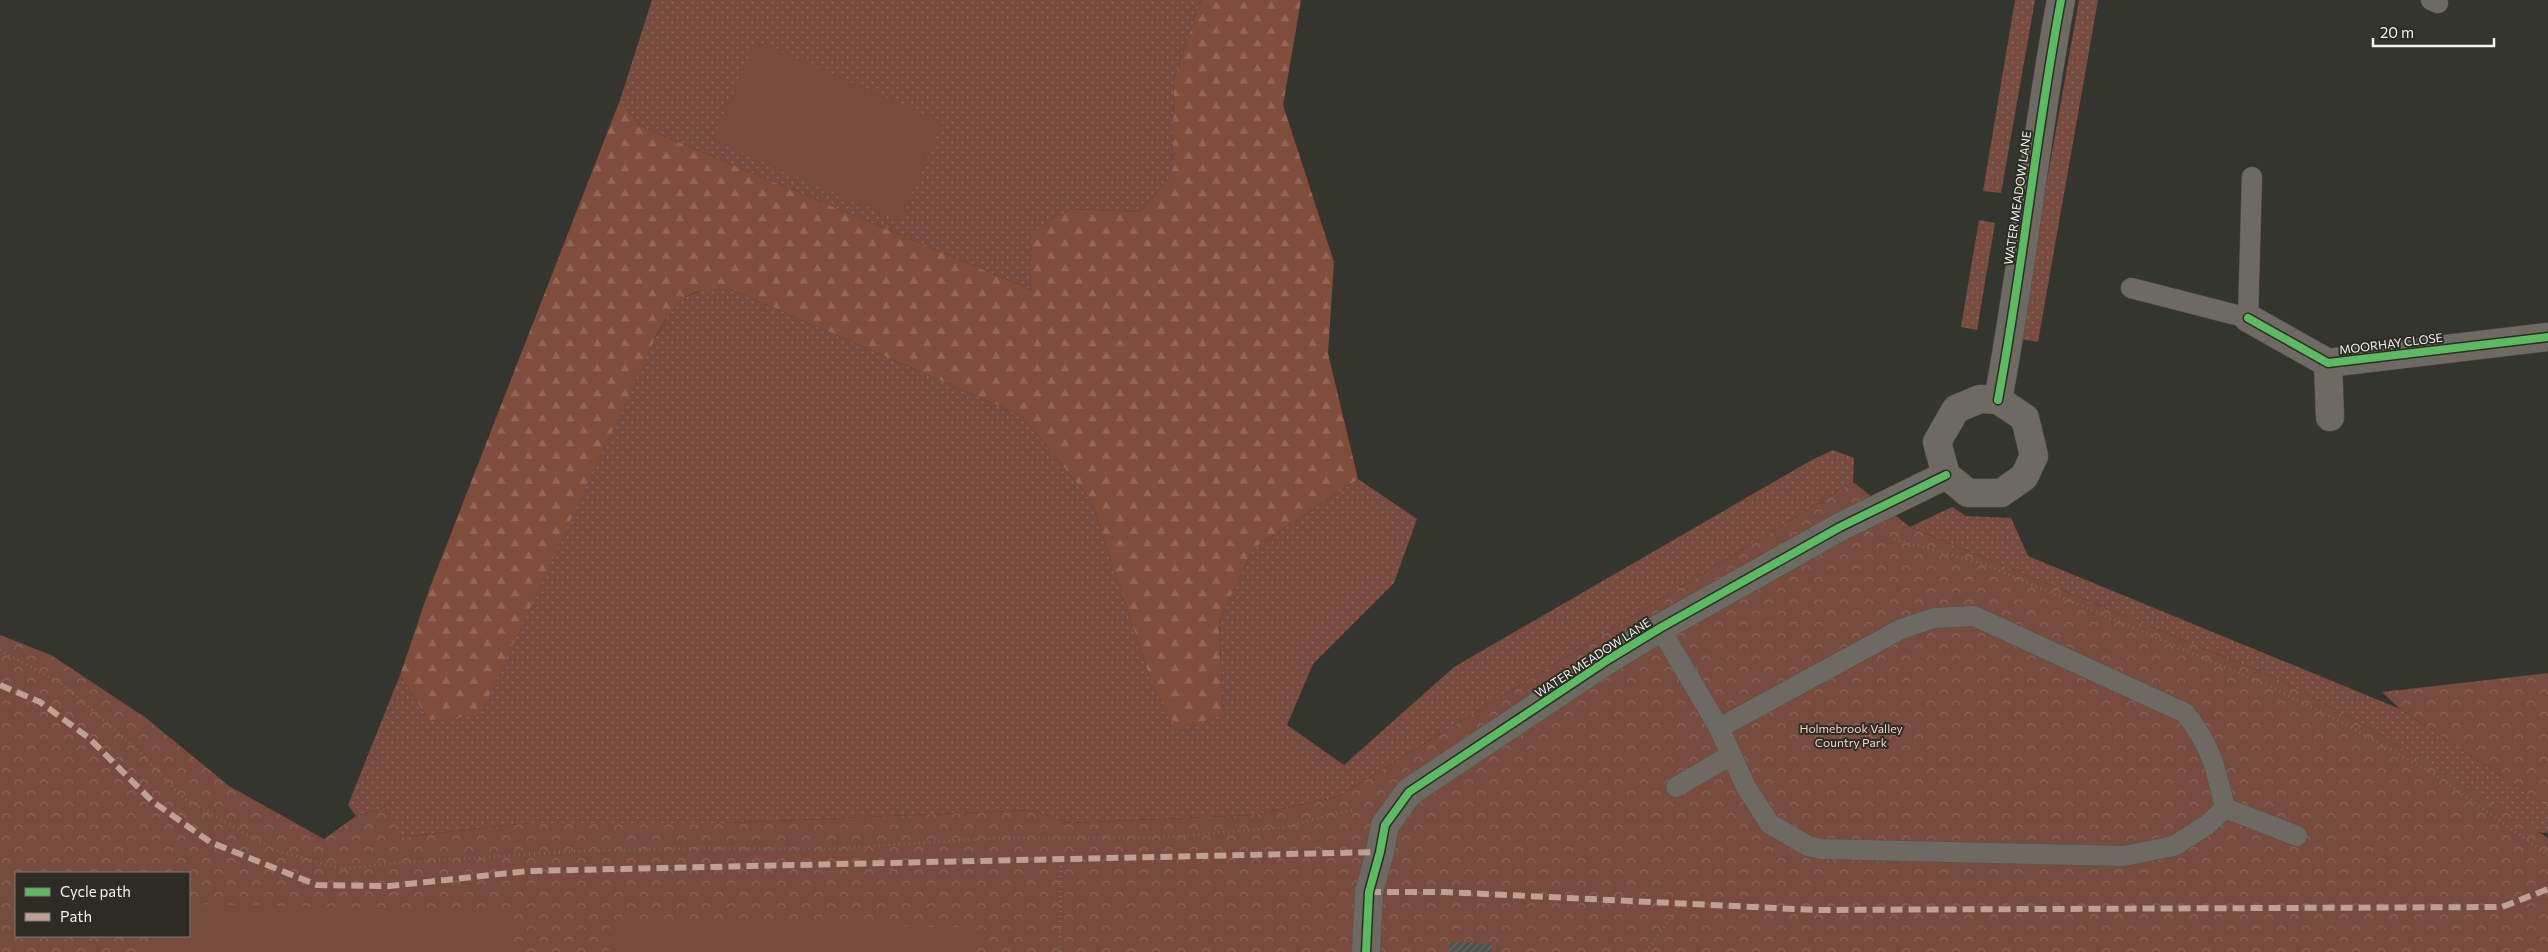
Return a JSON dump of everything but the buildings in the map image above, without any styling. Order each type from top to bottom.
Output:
[{"type":"street","name":"WATER MEADOW LANE","points":[[1998,400],[2010,337],[2046,83],[2060,0]]},
{"type":"street","name":"MOORHAY CLOSE","points":[[2248,318],[2328,363],[2548,337]]},
{"type":"street","points":[[2328,363],[2330,417]]},
{"type":"street","points":[[1980,399],[1998,400],[2025,418],[2034,456],[2024,477],[2001,493],[1968,493],[1946,475],[1937,442],[1956,409],[1980,399]]},
{"type":"street","name":"WATER MEADOW LANE","points":[[1366,952],[1369,892],[1385,825],[1409,792],[1609,658],[1840,527],[1946,475]]},
{"type":"lane","points":[[2131,288],[2248,318],[2252,177]]},
{"type":"lane","points":[[1719,728],[1901,629],[1934,618],[1974,616],[2185,713],[2202,734],[2216,767],[2225,808]]},
{"type":"lane","points":[[1660,628],[1719,728],[1746,787],[1770,824],[1808,846],[1821,849],[2124,856],[2174,846],[2207,825],[2225,808]]},
{"type":"lane","points":[[1676,787],[1731,755]]},
{"type":"lane","points":[[2225,808],[2297,836]]},
{"type":"path","points":[[1840,527],[1933,548],[1986,564],[2271,687],[2347,725],[2432,773],[2548,855]]},
{"type":"path","points":[[0,650],[63,685],[131,744],[185,800],[274,850],[342,869],[394,863],[580,851],[704,848],[828,849],[996,838],[1152,838],[1280,828],[1349,812],[1357,807]]},
{"type":"path","points":[[1060,952],[1061,860]]},
{"type":"path","points":[[1646,952],[1681,904]]},
{"type":"green space","points":[[652,0],[1201,0],[1174,80],[1172,175],[1140,212],[1071,209],[1032,290],[640,126],[620,100]]},
{"type":"green space","points":[[1201,0],[1301,0],[1283,105],[1334,262],[1328,353],[1358,479],[1253,549],[1219,622],[1223,715],[1177,730],[1150,678],[1092,502],[1022,416],[731,289],[716,289],[703,290],[685,297],[678,303],[657,334],[480,715],[429,720],[400,675],[429,590],[620,100],[640,126],[1032,290],[1032,232],[1071,209],[1140,212],[1172,175],[1174,80]]},
{"type":"green space","points":[[2015,0],[2035,0],[2001,193],[1983,191]]},
{"type":"green space","points":[[2079,0],[2098,0],[2038,342],[2019,339]]},
{"type":"green space","points":[[756,41],[943,122],[900,221],[713,140]]},
{"type":"green space","points":[[1979,220],[1995,223],[1977,330],[1961,327]]},
{"type":"green space","points":[[704,289],[731,289],[1022,416],[1092,502],[1150,678],[1223,715],[1219,622],[1253,549],[1358,479],[1417,519],[1394,583],[1313,664],[1287,725],[1344,765],[1454,667],[1810,461],[1833,450],[1854,458],[1853,482],[1337,797],[1254,815],[1069,823],[1031,810],[725,823],[529,823],[402,837],[385,807],[356,816],[348,805],[400,675],[429,720],[677,301]]},
{"type":"green space","name":"Holmebrook Valley Country Park","points":[[1853,482],[1910,527],[2278,679],[2377,732],[2548,838],[2548,952],[0,952],[0,635],[51,655],[146,718],[229,786],[324,839],[356,816],[385,807],[403,837],[529,823],[725,823],[1031,810],[1069,823],[1254,815],[1337,797]]},
{"type":"green space","points":[[1952,507],[1966,516],[2011,518],[2028,556],[2400,709],[2548,807],[2548,833],[2536,832],[2377,732],[2278,679],[1910,527]]},
{"type":"green space","points":[[2548,673],[2548,807],[2400,709],[2382,692]]},
{"type":"green space","points":[[190,904],[514,912],[513,952],[148,952],[148,937],[190,937]]},
{"type":"green space","points":[[610,920],[976,928],[975,952],[609,952]]},
{"type":"marked path","points":[[0,685],[40,702],[89,738],[152,801],[210,842],[317,885],[390,886],[528,871],[1380,852]]},
{"type":"marked path","points":[[1369,892],[1445,892],[1816,910],[2502,907],[2548,889]]},
{"type":"cycle path","points":[[1998,400],[2061,0]]},
{"type":"cycle path","points":[[2248,318],[2328,363],[2548,337]]},
{"type":"cycle path","points":[[1366,952],[1369,892],[1385,825],[1409,792],[1609,659],[1660,628],[1840,527],[1946,475]]}]
